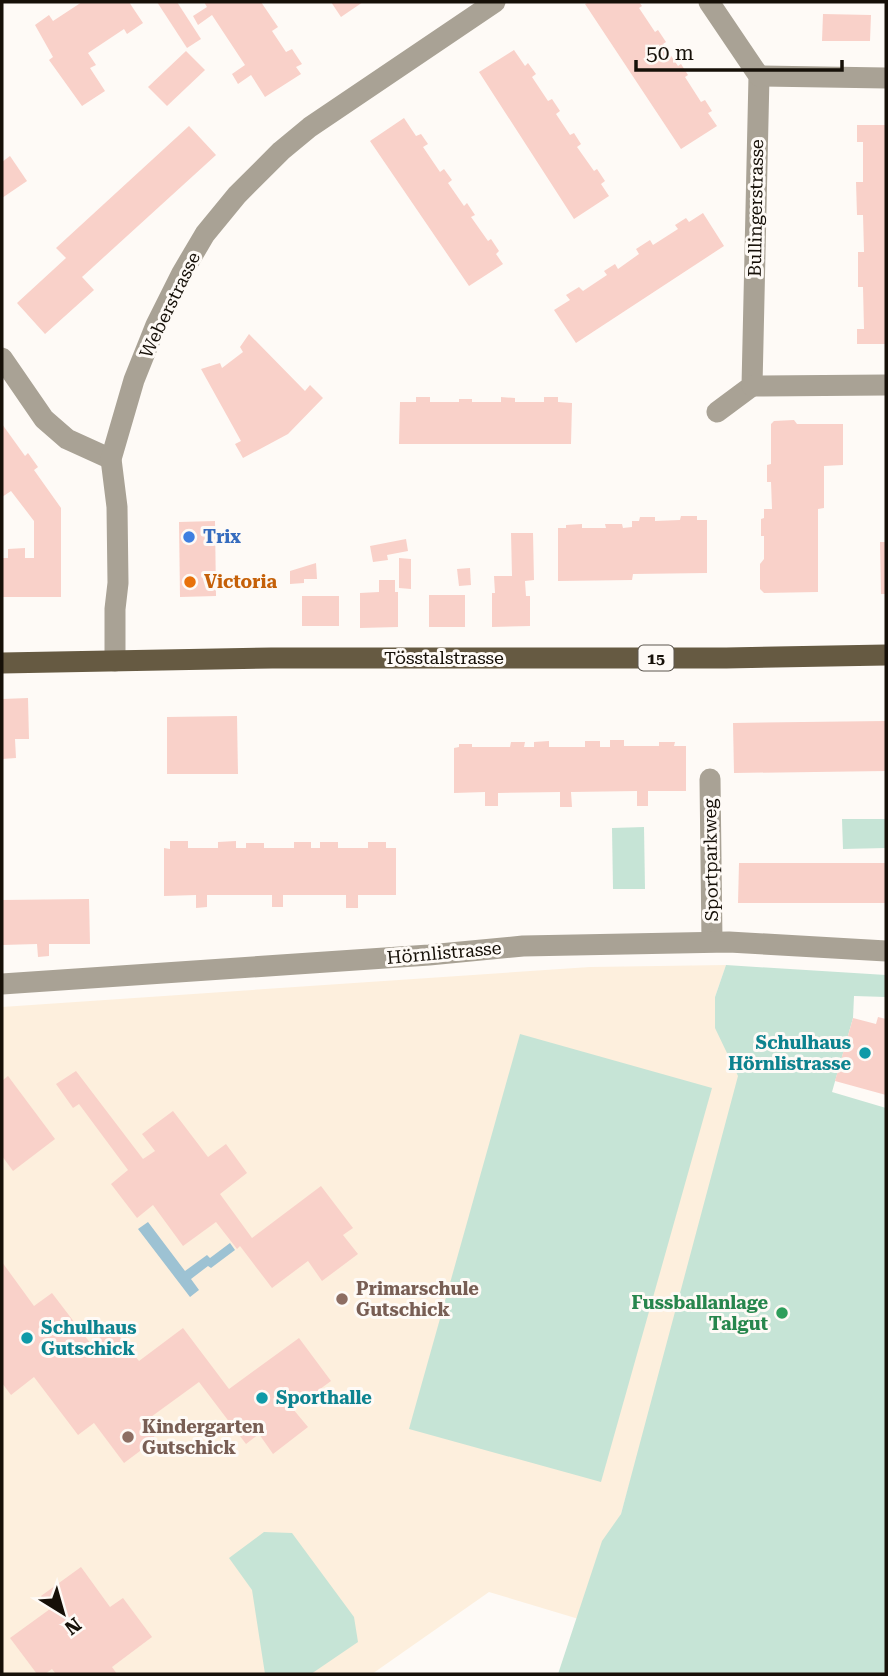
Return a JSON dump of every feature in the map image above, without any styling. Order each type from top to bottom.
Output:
[{"type":"main road","name":"Tösstalstrasse","points":[[2,663],[272,658],[726,658],[886,655]]},
{"type":"street","name":"Weberstrasse","points":[[115,662],[117,508],[111,460],[134,380],[156,325],[182,273],[205,234],[237,195],[281,151],[310,127],[495,2]]},
{"type":"street","points":[[709,2],[759,76],[886,78]]},
{"type":"street","name":"Bullingerstrasse","points":[[752,386],[759,76]]},
{"type":"street","points":[[2,358],[44,419],[67,439],[111,460]]},
{"type":"street","points":[[717,412],[752,386],[886,385]]},
{"type":"street","name":"Sportparkweg","points":[[710,779],[712,941]]},
{"type":"street","name":"Hörnlistrasse","points":[[2,984],[429,955],[523,946],[712,941],[886,951]]},
{"type":"shaded area","name":"Primarschule Gutschick","points":[[726,965],[715,997],[742,1084],[621,1514],[604,1545],[582,1620],[489,1592],[372,1674],[2,1674],[2,1007],[590,967]]},
{"type":"green space","points":[[842,819],[886,819],[886,848],[843,849]]},
{"type":"green space","points":[[644,827],[645,889],[613,889],[612,828]]},
{"type":"green space","name":"Fussballanlage Talgut","points":[[726,965],[886,975],[886,997],[854,996],[853,1018],[832,1092],[886,1108],[886,1674],[558,1674],[602,1541],[621,1514],[738,1076],[715,1028],[715,997]]},
{"type":"green space","points":[[520,1034],[712,1088],[601,1482],[409,1429]]},
{"type":"green space","points":[[264,1532],[292,1533],[354,1617],[358,1642],[311,1674],[265,1674],[252,1590],[229,1558]]},
{"type":"water","points":[[148,1222],[185,1271],[207,1255],[210,1258],[230,1243],[235,1250],[191,1279],[199,1290],[190,1297],[138,1229]]},
{"type":"building","points":[[82,2],[129,2],[143,23],[127,34],[124,29],[88,53],[96,65],[90,68],[105,91],[82,106],[49,60],[53,57],[35,25],[49,15],[53,21]]},
{"type":"building","points":[[157,2],[177,2],[201,39],[187,48]]},
{"type":"building","points":[[204,2],[261,2],[278,27],[272,31],[286,52],[292,49],[302,64],[296,67],[301,74],[265,97],[251,75],[238,84],[232,74],[245,65],[212,15],[198,25],[193,16],[207,7]]},
{"type":"building","points":[[331,2],[363,2],[341,17]]},
{"type":"building","points":[[639,2],[642,6],[639,8],[655,32],[658,30],[666,42],[663,44],[678,66],[681,64],[688,75],[685,77],[701,102],[705,100],[712,111],[708,113],[717,126],[681,149],[585,4]]},
{"type":"building","points":[[823,14],[871,15],[870,41],[822,41]]},
{"type":"building","points":[[514,50],[525,66],[528,63],[536,74],[532,77],[548,101],[552,99],[560,111],[556,114],[570,135],[574,133],[581,144],[577,147],[594,171],[597,169],[605,181],[601,184],[609,196],[574,219],[479,72]]},
{"type":"building","points":[[186,51],[205,70],[167,106],[148,87]]},
{"type":"building","points":[[404,118],[416,136],[421,134],[428,144],[423,147],[440,172],[444,169],[452,180],[448,183],[464,206],[467,203],[475,215],[471,217],[488,241],[491,239],[499,251],[496,254],[503,264],[469,286],[370,141]]},
{"type":"building","points":[[857,125],[886,125],[886,344],[857,344],[857,329],[864,329],[863,287],[858,287],[858,252],[864,252],[863,215],[857,215],[856,182],[863,182],[863,142],[857,142]]},
{"type":"building","points":[[189,126],[216,155],[82,277],[94,290],[45,334],[17,303],[66,258],[56,248]]},
{"type":"building","points":[[10,156],[27,181],[2,198],[2,162]]},
{"type":"building","points":[[703,213],[724,246],[576,343],[554,310],[570,300],[566,295],[579,287],[583,291],[607,275],[604,271],[615,264],[618,269],[639,254],[636,249],[650,240],[653,245],[678,229],[675,225],[686,218],[689,222]]},
{"type":"building","points":[[249,334],[305,391],[310,385],[323,398],[288,434],[243,458],[235,444],[241,441],[201,369],[220,363],[222,368],[243,352],[240,347]]},
{"type":"building","points":[[416,397],[430,397],[430,402],[472,399],[472,402],[501,402],[501,397],[515,398],[515,402],[544,402],[544,397],[558,397],[558,402],[572,403],[571,444],[399,444],[400,402],[416,402]]},
{"type":"building","points":[[794,420],[797,424],[843,424],[843,465],[824,466],[824,508],[818,509],[818,592],[764,593],[760,589],[760,564],[764,559],[761,519],[764,518],[764,509],[772,509],[771,482],[767,482],[767,465],[771,464],[771,424],[774,421]]},
{"type":"building","points":[[2,424],[25,456],[28,453],[38,467],[34,470],[61,508],[61,597],[2,597],[2,558],[8,558],[8,549],[25,548],[25,558],[34,558],[34,521],[11,491],[2,497]]},
{"type":"building","points":[[681,516],[697,516],[697,520],[707,520],[707,573],[633,574],[632,580],[558,581],[558,528],[582,524],[582,528],[606,528],[605,524],[622,524],[623,528],[632,527],[632,521],[639,521],[640,517],[655,517],[655,521],[680,520]]},
{"type":"building","points":[[215,521],[216,596],[180,597],[179,522]]},
{"type":"building","points":[[511,533],[533,533],[534,580],[525,581],[526,596],[530,596],[530,626],[492,627],[494,576],[512,576]]},
{"type":"building","points":[[406,539],[408,551],[387,555],[388,560],[373,562],[370,546]]},
{"type":"building","points":[[880,542],[886,542],[886,594],[881,594]]},
{"type":"building","points":[[399,558],[411,559],[411,589],[399,588]]},
{"type":"building","points":[[316,563],[317,579],[304,579],[304,583],[290,584],[290,571]]},
{"type":"building","points":[[470,568],[471,585],[459,586],[457,569]]},
{"type":"building","points":[[379,580],[395,580],[395,592],[398,592],[398,627],[360,628],[360,593],[379,592]]},
{"type":"building","points":[[429,595],[465,595],[465,627],[429,627]]},
{"type":"building","points":[[302,596],[339,596],[339,626],[302,626]]},
{"type":"building","points":[[28,698],[29,739],[15,739],[16,758],[2,759],[2,699]]},
{"type":"building","points":[[237,716],[238,774],[167,774],[167,717]]},
{"type":"building","points":[[886,721],[886,771],[734,773],[733,723]]},
{"type":"building","points":[[610,740],[624,740],[624,746],[659,746],[659,742],[675,742],[674,746],[686,746],[686,791],[648,791],[648,806],[637,806],[637,791],[571,792],[572,807],[560,807],[560,792],[498,793],[498,806],[485,806],[485,792],[454,793],[454,748],[459,747],[459,744],[472,744],[472,747],[510,747],[511,742],[525,742],[524,747],[534,747],[534,742],[549,741],[549,747],[585,747],[585,741],[600,741],[600,747],[610,747]]},
{"type":"building","points":[[170,841],[188,841],[188,848],[218,848],[218,842],[236,841],[236,848],[246,848],[246,843],[264,843],[264,848],[294,848],[294,842],[311,842],[311,848],[320,848],[320,842],[338,842],[338,848],[368,848],[368,842],[386,842],[386,848],[396,848],[396,895],[358,895],[358,908],[346,908],[346,895],[283,895],[283,907],[272,907],[272,895],[207,895],[207,907],[196,908],[196,895],[164,896],[164,848],[170,849]]},
{"type":"building","points":[[739,863],[886,863],[886,903],[738,903]]},
{"type":"building","points":[[89,899],[90,944],[49,944],[49,956],[38,957],[37,944],[2,945],[2,900]]},
{"type":"building","name":"Schulhaus Hörnlistrasse","points":[[878,1017],[886,1019],[886,1095],[835,1081],[853,1018],[876,1024]]},
{"type":"building","points":[[76,1071],[143,1159],[155,1151],[142,1134],[173,1111],[208,1157],[226,1144],[247,1173],[220,1194],[252,1238],[321,1186],[353,1228],[343,1235],[358,1254],[322,1281],[308,1261],[272,1288],[240,1246],[237,1249],[216,1222],[183,1246],[153,1205],[137,1218],[111,1184],[128,1170],[79,1104],[73,1108],[56,1084]]},
{"type":"building","points":[[8,1076],[55,1139],[13,1171],[2,1156],[2,1081]]},
{"type":"building","points":[[2,1262],[34,1306],[52,1293],[91,1344],[113,1328],[139,1361],[183,1328],[229,1389],[299,1338],[331,1381],[293,1409],[308,1427],[273,1454],[259,1434],[246,1444],[199,1382],[144,1422],[156,1439],[124,1463],[94,1423],[78,1435],[34,1377],[11,1395],[2,1383]]},
{"type":"building","points":[[81,1567],[110,1607],[123,1598],[152,1637],[112,1667],[117,1674],[56,1674],[52,1669],[45,1674],[37,1674],[10,1638],[50,1609],[41,1596]]},
{"type":"place","name":"Trix","points":[[189,537]]},
{"type":"place","name":"Victoria","points":[[190,582]]},
{"type":"place","name":"Schulhaus Hörnlistrasse","points":[[865,1053]]},
{"type":"place","name":"Primarschule Gutschick","points":[[342,1299]]},
{"type":"place","name":"Fussballanlage Talgut","points":[[782,1313]]},
{"type":"place","name":"Schulhaus Gutschick","points":[[27,1338]]},
{"type":"place","name":"Sporthalle","points":[[262,1398]]},
{"type":"place","name":"Kindergarten Gutschick","points":[[128,1437]]}]
